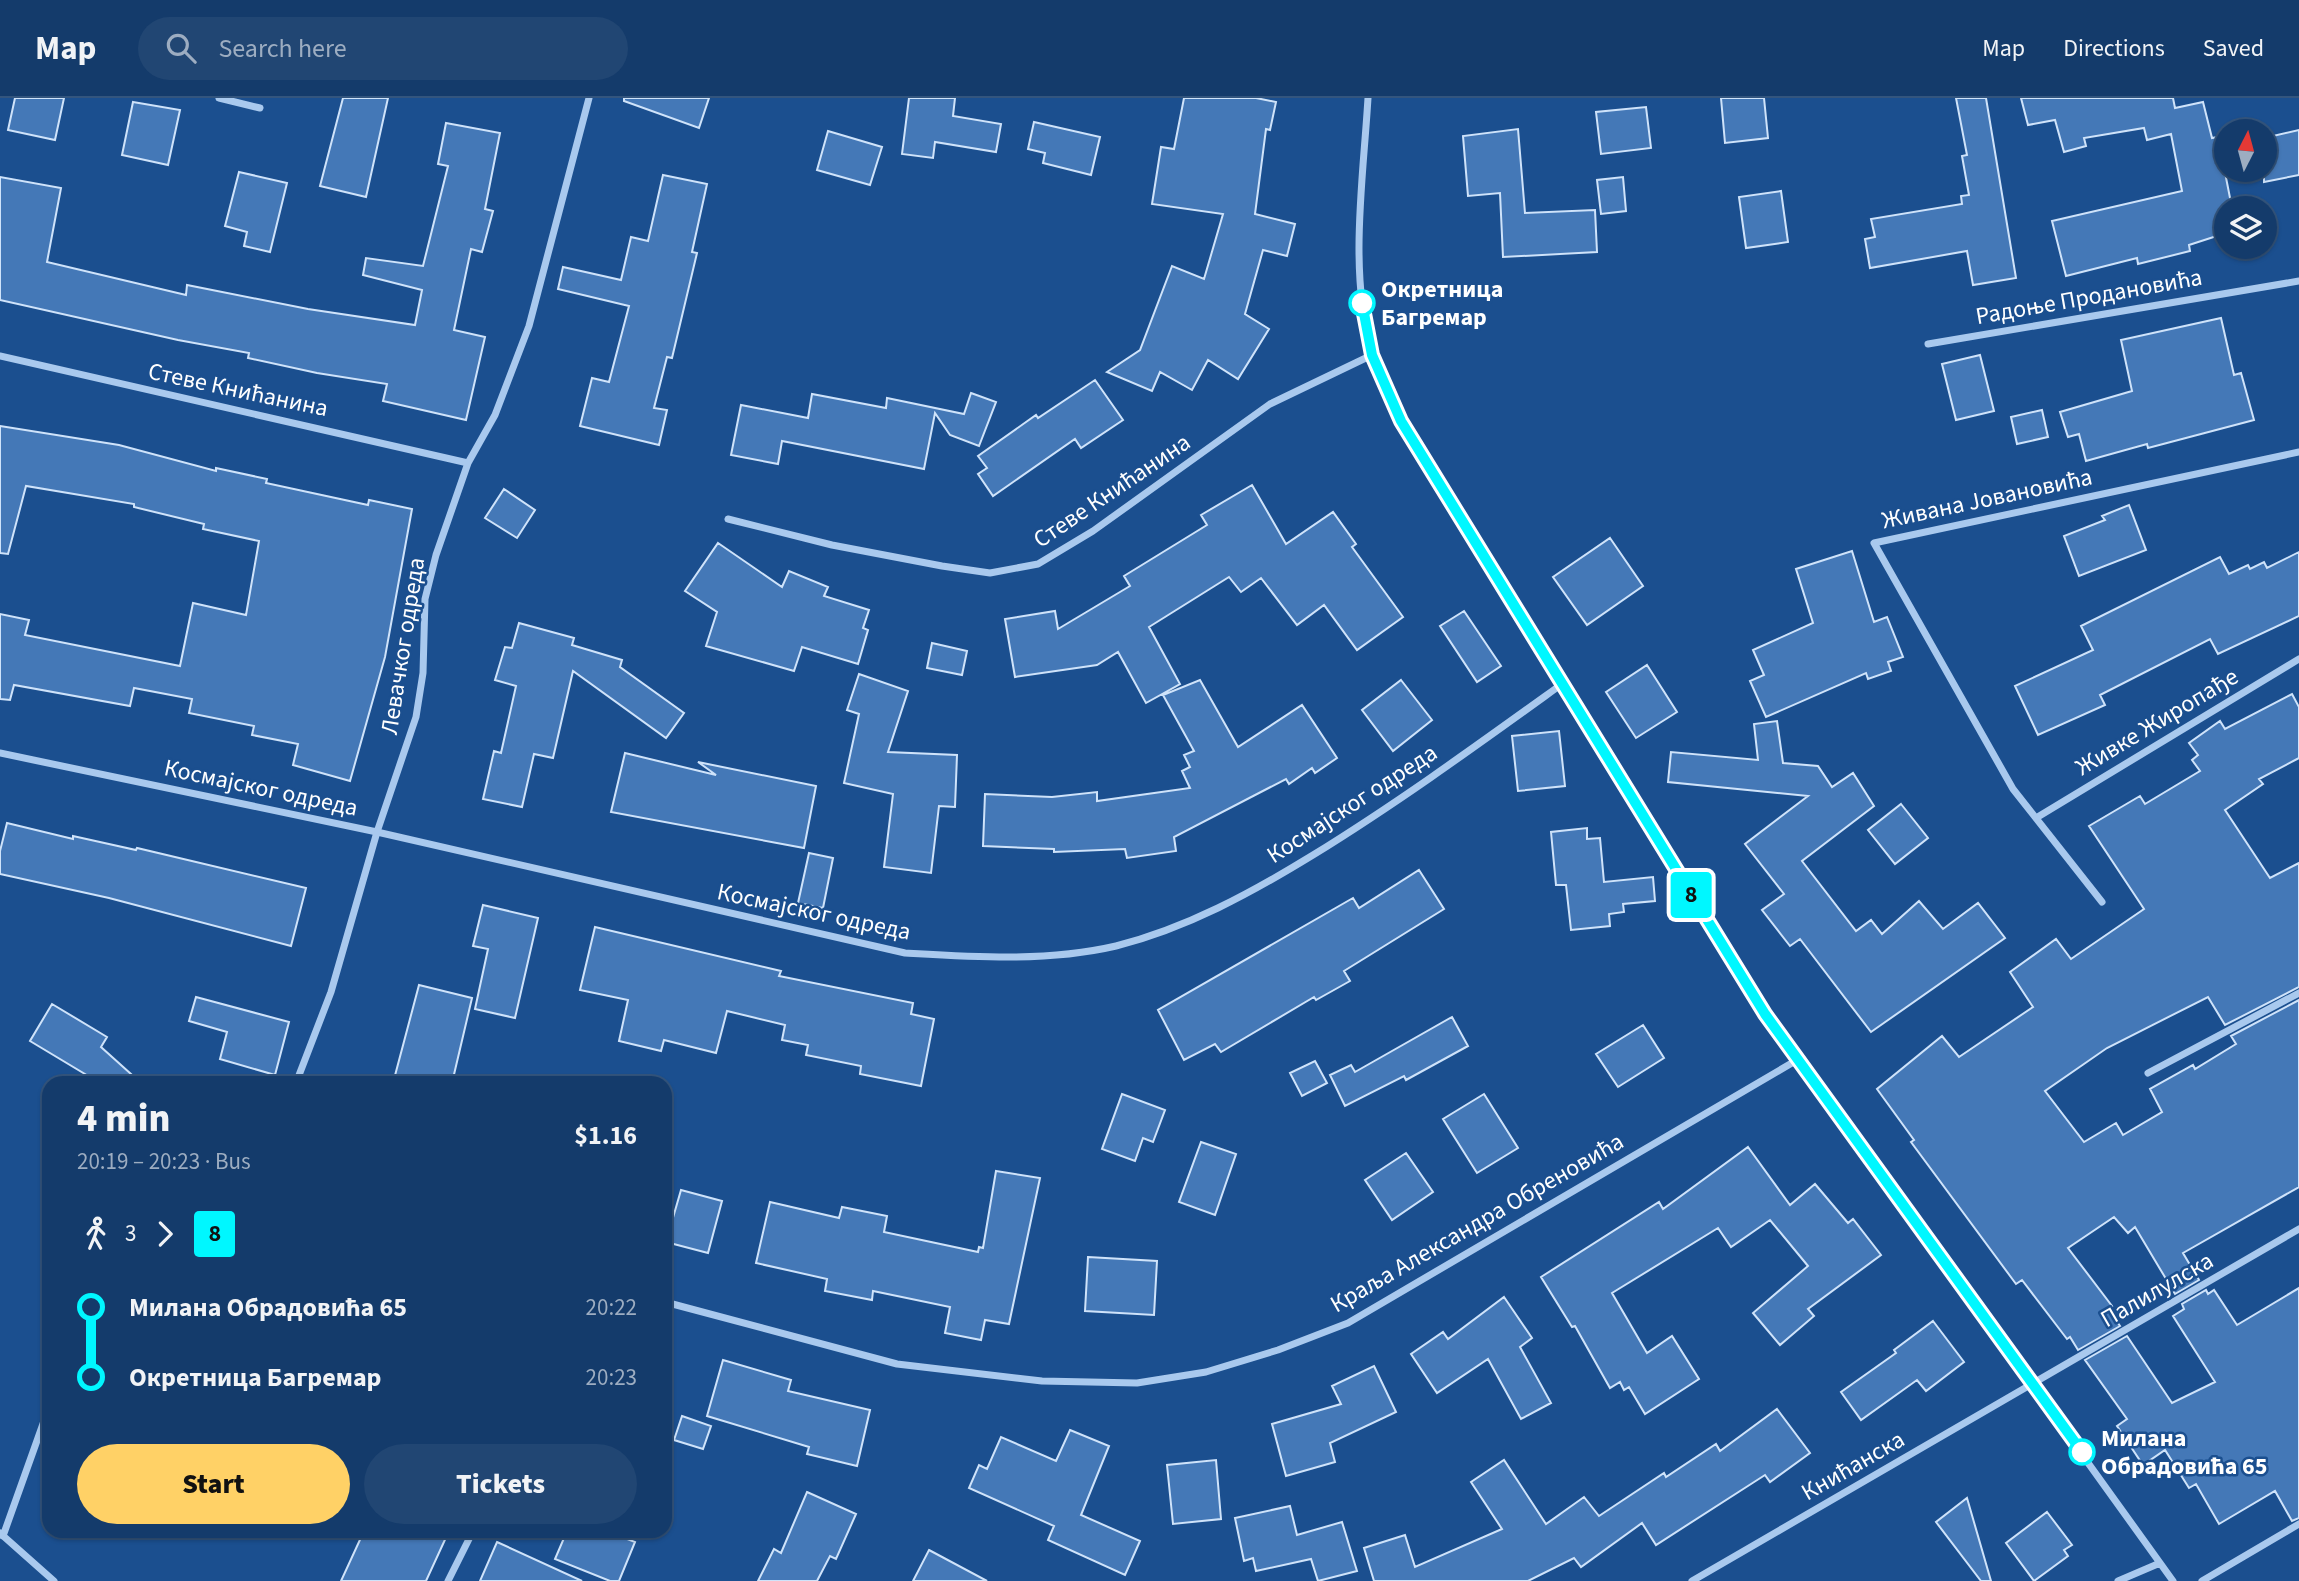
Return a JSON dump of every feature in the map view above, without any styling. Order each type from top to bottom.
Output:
[{"type":"street","points":[[219,98],[260,108]]},
{"type":"street","name":"Левачког одреда","points":[[299,1076],[331,992],[377,832],[416,717],[423,673],[425,599],[436,555],[468,463],[495,415],[529,326],[589,98]]},
{"type":"street","points":[[1368,98],[1359,239],[1364,319],[1372,355],[1401,421],[1765,1014],[2173,1581]]},
{"type":"street","name":"Радоње Продановића","points":[[1928,344],[2299,281]]},
{"type":"street","name":"Стеве Книћанина","points":[[728,519],[832,545],[990,573],[1038,564],[1093,531],[1270,404],[1372,355]]},
{"type":"street","name":"Стеве Книћанина","points":[[0,356],[468,463]]},
{"type":"street","name":"Живана Јовановића","points":[[2036,818],[2012,789],[1874,543],[2299,452]]},
{"type":"street","name":"Живке Жиропађе","points":[[2036,818],[2299,660]]},
{"type":"street","name":"Космајског одреда","points":[[0,753],[377,832],[905,953],[994,958],[1057,955],[1116,946],[1188,923],[1256,889],[1384,812],[1562,684]]},
{"type":"street","points":[[2036,818],[2102,902]]},
{"type":"street","points":[[2148,1073],[2299,993]]},
{"type":"street","name":"Краља Александра Обреновића","points":[[672,1304],[897,1364],[1042,1381],[1137,1382],[1206,1372],[1278,1350],[1348,1322],[1797,1060]]},
{"type":"street","name":"Палилулска","points":[[2034,1385],[2299,1229]]},
{"type":"street","name":"Книћанска","points":[[1692,1581],[2034,1385]]},
{"type":"street","points":[[42,1426],[2,1534],[54,1581]]},
{"type":"street","points":[[2202,1581],[2299,1524]]},
{"type":"street","points":[[447,1581],[469,1538]]},
{"type":"street","points":[[2119,1581],[2160,1563]]},
{"type":"building","points":[[15,98],[64,98],[55,140],[8,130]]},
{"type":"building","points":[[343,98],[388,98],[366,197],[320,186]]},
{"type":"building","points":[[624,98],[709,98],[699,128],[624,101]]},
{"type":"building","points":[[909,98],[955,98],[953,116],[1001,124],[996,152],[935,142],[933,158],[902,154]]},
{"type":"building","points":[[1184,98],[1256,98],[1276,102],[1270,130],[1266,129],[1255,214],[1295,224],[1287,256],[1263,250],[1245,314],[1269,329],[1238,379],[1208,360],[1192,390],[1160,372],[1152,391],[1107,372],[1140,350],[1172,266],[1204,279],[1223,214],[1152,204],[1161,147],[1174,149]]},
{"type":"building","points":[[1721,98],[1764,98],[1768,138],[1725,143]]},
{"type":"building","points":[[1956,98],[1986,98],[2016,278],[1973,285],[1967,251],[1870,268],[1865,239],[1875,237],[1871,219],[1962,204],[1961,196],[1969,195],[1962,156],[1967,155]]},
{"type":"building","points":[[2021,98],[2173,98],[2175,108],[2203,102],[2214,138],[2214,182],[2227,182],[2230,196],[2214,196],[2214,237],[2189,245],[2190,251],[2138,264],[2137,258],[2066,276],[2052,221],[2182,191],[2171,134],[2147,140],[2144,128],[2084,138],[2086,146],[2064,152],[2055,120],[2028,125]]},
{"type":"building","points":[[133,102],[180,110],[168,165],[122,155]]},
{"type":"building","points":[[1646,107],[1651,148],[1601,154],[1596,112]]},
{"type":"building","points":[[1034,122],[1100,137],[1091,175],[1043,163],[1045,153],[1028,149]]},
{"type":"building","points":[[446,123],[500,133],[485,209],[493,211],[482,252],[471,249],[454,330],[485,337],[466,420],[383,401],[387,384],[317,373],[248,358],[249,353],[0,300],[0,177],[61,188],[47,262],[186,295],[187,285],[308,309],[415,325],[422,290],[363,275],[366,258],[423,266],[448,166],[438,164]]},
{"type":"building","points":[[1518,129],[1525,213],[1595,210],[1597,252],[1503,257],[1500,193],[1468,196],[1463,136]]},
{"type":"building","points":[[2299,130],[2299,175],[2277,179],[2277,135]]},
{"type":"building","points":[[828,131],[882,147],[870,185],[817,170]]},
{"type":"building","points":[[239,172],[287,183],[270,252],[244,246],[247,232],[225,226]]},
{"type":"building","points":[[663,175],[707,184],[692,252],[697,253],[672,358],[667,357],[654,408],[667,410],[659,445],[580,426],[592,378],[609,382],[629,306],[558,289],[563,267],[621,280],[631,237],[648,241]]},
{"type":"building","points":[[1623,177],[1626,211],[1601,214],[1597,180]]},
{"type":"building","points":[[1781,191],[1788,242],[1746,248],[1739,197]]},
{"type":"building","points":[[2221,318],[2234,375],[2241,373],[2254,420],[2086,461],[2079,434],[2068,437],[2060,412],[2132,391],[2121,340]]},
{"type":"building","points":[[1980,355],[1994,411],[1956,420],[1942,364]]},
{"type":"building","points":[[1095,380],[1123,420],[1081,448],[1075,439],[993,496],[978,474],[987,468],[978,456],[1036,415],[1038,418]]},
{"type":"building","points":[[971,393],[996,402],[979,446],[950,435],[935,413],[924,469],[782,441],[778,464],[731,455],[741,405],[808,418],[812,394],[886,408],[887,398],[964,414]]},
{"type":"building","points":[[2042,410],[2048,437],[2017,444],[2011,417]]},
{"type":"building","points":[[0,426],[119,445],[216,471],[216,468],[267,479],[266,483],[368,505],[369,500],[412,509],[385,657],[350,781],[293,765],[298,744],[252,735],[254,726],[189,713],[192,699],[134,688],[130,706],[14,685],[10,700],[0,699],[0,614],[29,620],[25,635],[180,666],[193,603],[246,615],[259,541],[203,529],[204,524],[134,507],[134,504],[26,486],[8,554],[0,553]]},
{"type":"building","points":[[1252,485],[1286,544],[1333,512],[1356,544],[1352,547],[1403,617],[1357,650],[1324,605],[1297,625],[1261,578],[1241,592],[1229,577],[1149,627],[1180,684],[1146,703],[1118,652],[1097,665],[1015,677],[1005,619],[1055,611],[1058,629],[1130,586],[1124,576],[1207,525],[1201,515]]},
{"type":"building","points":[[504,489],[535,510],[517,538],[485,518]]},
{"type":"building","points":[[2129,505],[2146,550],[2079,576],[2064,536],[2105,520],[2102,516]]},
{"type":"building","points":[[1610,538],[1643,586],[1587,625],[1553,577]]},
{"type":"building","points":[[718,543],[782,587],[789,571],[828,587],[824,596],[869,610],[863,628],[868,630],[858,664],[802,647],[794,671],[706,646],[717,612],[685,591]]},
{"type":"building","points":[[1852,551],[1874,622],[1887,617],[1903,657],[1888,662],[1891,671],[1868,679],[1866,673],[1766,717],[1750,681],[1764,675],[1753,650],[1813,623],[1796,569]]},
{"type":"building","points":[[2299,552],[2299,616],[2218,654],[2210,639],[2100,695],[2105,705],[2038,735],[2015,686],[2093,650],[2081,626],[2220,557],[2229,574],[2248,565],[2250,569],[2264,562],[2267,568]]},
{"type":"building","points":[[1464,611],[1501,666],[1477,682],[1440,626]]},
{"type":"building","points":[[519,623],[574,638],[572,645],[622,660],[620,667],[684,713],[666,738],[573,671],[553,758],[534,754],[522,807],[483,799],[494,751],[501,753],[516,686],[495,680],[505,647],[512,648]]},
{"type":"building","points":[[932,643],[967,651],[962,675],[927,668]]},
{"type":"building","points":[[1647,665],[1677,712],[1636,738],[1606,692]]},
{"type":"building","points":[[859,674],[908,691],[888,752],[957,755],[955,807],[939,806],[931,873],[884,867],[893,794],[844,783],[859,714],[847,710]]},
{"type":"building","points":[[1200,680],[1238,747],[1302,705],[1337,758],[1315,773],[1312,768],[1289,784],[1286,779],[1174,837],[1176,851],[1127,858],[1125,849],[1054,852],[1054,849],[983,846],[985,794],[1052,797],[1097,792],[1097,801],[1190,788],[1182,771],[1190,767],[1184,755],[1194,751],[1163,695]]},
{"type":"building","points":[[1401,680],[1432,720],[1393,751],[1362,710]]},
{"type":"building","points":[[2292,694],[2299,707],[2299,758],[2259,779],[2263,784],[2225,810],[2270,878],[2299,863],[2299,987],[2225,1025],[2208,997],[2107,1048],[2045,1091],[2084,1142],[2116,1123],[2123,1135],[2162,1112],[2150,1089],[2193,1065],[2195,1069],[2236,1044],[2231,1036],[2299,1000],[2299,1187],[2183,1253],[2199,1280],[2175,1294],[2135,1227],[2128,1233],[2114,1217],[2068,1248],[2112,1306],[2108,1309],[2120,1326],[2078,1350],[2022,1280],[2016,1284],[1911,1142],[1914,1140],[1877,1089],[1942,1036],[1959,1057],[2033,1007],[2010,972],[2056,939],[2071,959],[2144,909],[2089,826],[2140,796],[2145,804],[2200,771],[2192,760],[2198,755],[2189,743],[2220,721],[2225,729]]},
{"type":"building","points":[[1777,721],[1783,763],[1818,766],[1832,787],[1853,773],[1874,806],[1802,861],[1856,931],[1871,920],[1882,934],[1919,901],[1943,929],[1978,903],[2005,938],[1871,1032],[1800,939],[1790,946],[1762,910],[1784,894],[1745,844],[1808,796],[1668,782],[1671,752],[1758,760],[1754,724]]},
{"type":"building","points":[[1559,731],[1565,786],[1518,791],[1512,736]]},
{"type":"building","points":[[625,753],[716,775],[698,762],[816,786],[804,848],[611,812]]},
{"type":"building","points":[[1901,804],[1928,838],[1895,864],[1868,830]]},
{"type":"building","points":[[7,823],[73,839],[73,836],[136,850],[137,848],[306,888],[291,946],[109,898],[0,874],[0,851]]},
{"type":"building","points":[[1587,828],[1587,839],[1600,838],[1604,882],[1653,877],[1655,901],[1623,904],[1624,912],[1609,914],[1610,926],[1571,930],[1566,885],[1556,885],[1551,832]]},
{"type":"building","points":[[809,853],[833,858],[823,908],[798,903]]},
{"type":"building","points":[[1419,870],[1444,909],[1344,971],[1350,981],[1316,1000],[1314,997],[1221,1052],[1215,1044],[1184,1060],[1158,1010],[1353,898],[1359,908]]},
{"type":"building","points":[[483,905],[538,918],[515,1018],[475,1009],[488,949],[473,946]]},
{"type":"building","points":[[595,927],[781,971],[779,976],[913,1003],[911,1014],[934,1019],[921,1086],[860,1074],[861,1066],[806,1055],[808,1045],[782,1040],[785,1025],[727,1011],[716,1053],[664,1040],[661,1051],[619,1041],[628,1000],[580,990]]},
{"type":"building","points":[[419,985],[472,998],[454,1076],[395,1076]]},
{"type":"building","points":[[196,997],[289,1022],[275,1075],[220,1059],[227,1032],[189,1021]]},
{"type":"building","points":[[52,1004],[107,1037],[101,1047],[133,1076],[88,1076],[30,1041]]},
{"type":"building","points":[[1452,1017],[1468,1046],[1406,1080],[1404,1076],[1345,1106],[1330,1075],[1351,1065],[1355,1072]]},
{"type":"building","points":[[1643,1025],[1664,1058],[1618,1087],[1596,1054]]},
{"type":"building","points":[[1315,1061],[1327,1083],[1302,1096],[1290,1073]]},
{"type":"building","points":[[1122,1094],[1165,1110],[1153,1142],[1143,1138],[1135,1161],[1102,1149]]},
{"type":"building","points":[[1484,1094],[1518,1148],[1477,1173],[1443,1119]]},
{"type":"building","points":[[1201,1142],[1236,1154],[1215,1215],[1179,1202]]},
{"type":"building","points":[[1748,1147],[1790,1205],[1815,1184],[1848,1223],[1853,1219],[1881,1255],[1808,1309],[1814,1316],[1780,1345],[1753,1313],[1808,1266],[1770,1220],[1731,1247],[1718,1228],[1612,1293],[1647,1353],[1672,1336],[1699,1379],[1645,1414],[1629,1387],[1624,1390],[1620,1382],[1610,1388],[1575,1326],[1572,1327],[1541,1277],[1659,1202],[1663,1209]]},
{"type":"building","points":[[1406,1153],[1433,1192],[1392,1220],[1365,1180]]},
{"type":"building","points":[[996,1171],[1040,1178],[1009,1324],[985,1320],[981,1340],[945,1333],[950,1307],[873,1291],[872,1300],[825,1291],[827,1279],[756,1263],[770,1202],[839,1218],[842,1207],[887,1216],[884,1232],[978,1252],[979,1247],[983,1248]]},
{"type":"building","points":[[681,1190],[722,1201],[708,1253],[672,1244],[672,1221]]},
{"type":"building","points":[[1088,1257],[1157,1261],[1154,1315],[1085,1311]]},
{"type":"building","points":[[2299,1288],[2299,1518],[2292,1521],[2275,1491],[2219,1524],[2196,1484],[2189,1488],[2165,1450],[2143,1465],[2117,1426],[2127,1419],[2085,1360],[2127,1336],[2172,1403],[2215,1382],[2173,1316],[2184,1309],[2182,1304],[2206,1290],[2208,1294],[2214,1290],[2237,1325]]},
{"type":"building","points":[[1504,1297],[1532,1338],[1520,1347],[1551,1403],[1521,1419],[1488,1359],[1437,1393],[1411,1354],[1443,1332],[1448,1339]]},
{"type":"building","points":[[1933,1321],[1964,1362],[1926,1391],[1917,1380],[1861,1420],[1841,1392],[1896,1353],[1894,1350]]},
{"type":"building","points":[[723,1360],[791,1380],[788,1391],[870,1410],[857,1466],[807,1454],[809,1447],[707,1416]]},
{"type":"building","points":[[1374,1366],[1396,1412],[1330,1443],[1335,1462],[1286,1476],[1272,1424],[1341,1404],[1332,1386]]},
{"type":"building","points":[[1777,1409],[1810,1453],[1770,1482],[1765,1475],[1656,1545],[1642,1523],[1581,1567],[1574,1558],[1528,1581],[1374,1581],[1364,1548],[1405,1535],[1415,1567],[1502,1529],[1471,1482],[1504,1460],[1546,1524],[1584,1497],[1599,1516],[1664,1473],[1666,1477],[1716,1444],[1720,1451]]},
{"type":"building","points":[[682,1416],[711,1426],[703,1449],[674,1440]]},
{"type":"building","points":[[1070,1430],[1109,1446],[1081,1515],[1140,1541],[1125,1575],[1048,1540],[1054,1526],[969,1488],[979,1465],[987,1469],[1001,1437],[1056,1461]]},
{"type":"building","points":[[1216,1460],[1221,1519],[1173,1524],[1167,1465]]},
{"type":"building","points":[[807,1492],[856,1514],[836,1559],[830,1556],[817,1581],[758,1581],[774,1549],[781,1553]]},
{"type":"building","points":[[1967,1498],[1991,1581],[1981,1581],[1936,1522]]},
{"type":"building","points":[[1290,1506],[1297,1535],[1342,1522],[1357,1571],[1318,1581],[1311,1559],[1256,1571],[1253,1558],[1244,1561],[1235,1518]]},
{"type":"building","points":[[2047,1512],[2072,1545],[2064,1550],[2068,1556],[2034,1581],[2006,1543]]},
{"type":"building","points":[[361,1538],[446,1538],[426,1581],[341,1581]]},
{"type":"building","points":[[564,1538],[625,1538],[635,1542],[619,1581],[610,1581],[555,1559]]},
{"type":"building","points":[[497,1542],[582,1581],[480,1581]]},
{"type":"building","points":[[929,1550],[987,1581],[913,1581]]},
{"type":"bus line","name":"8","points":[[1362,303],[1372,355],[1401,421],[1765,1014],[2082,1452]]},
{"type":"place","name":"Окретница Багремар","points":[[1362,303]]},
{"type":"place","name":"Милана Обрадовића 65","points":[[2082,1452]]}]
